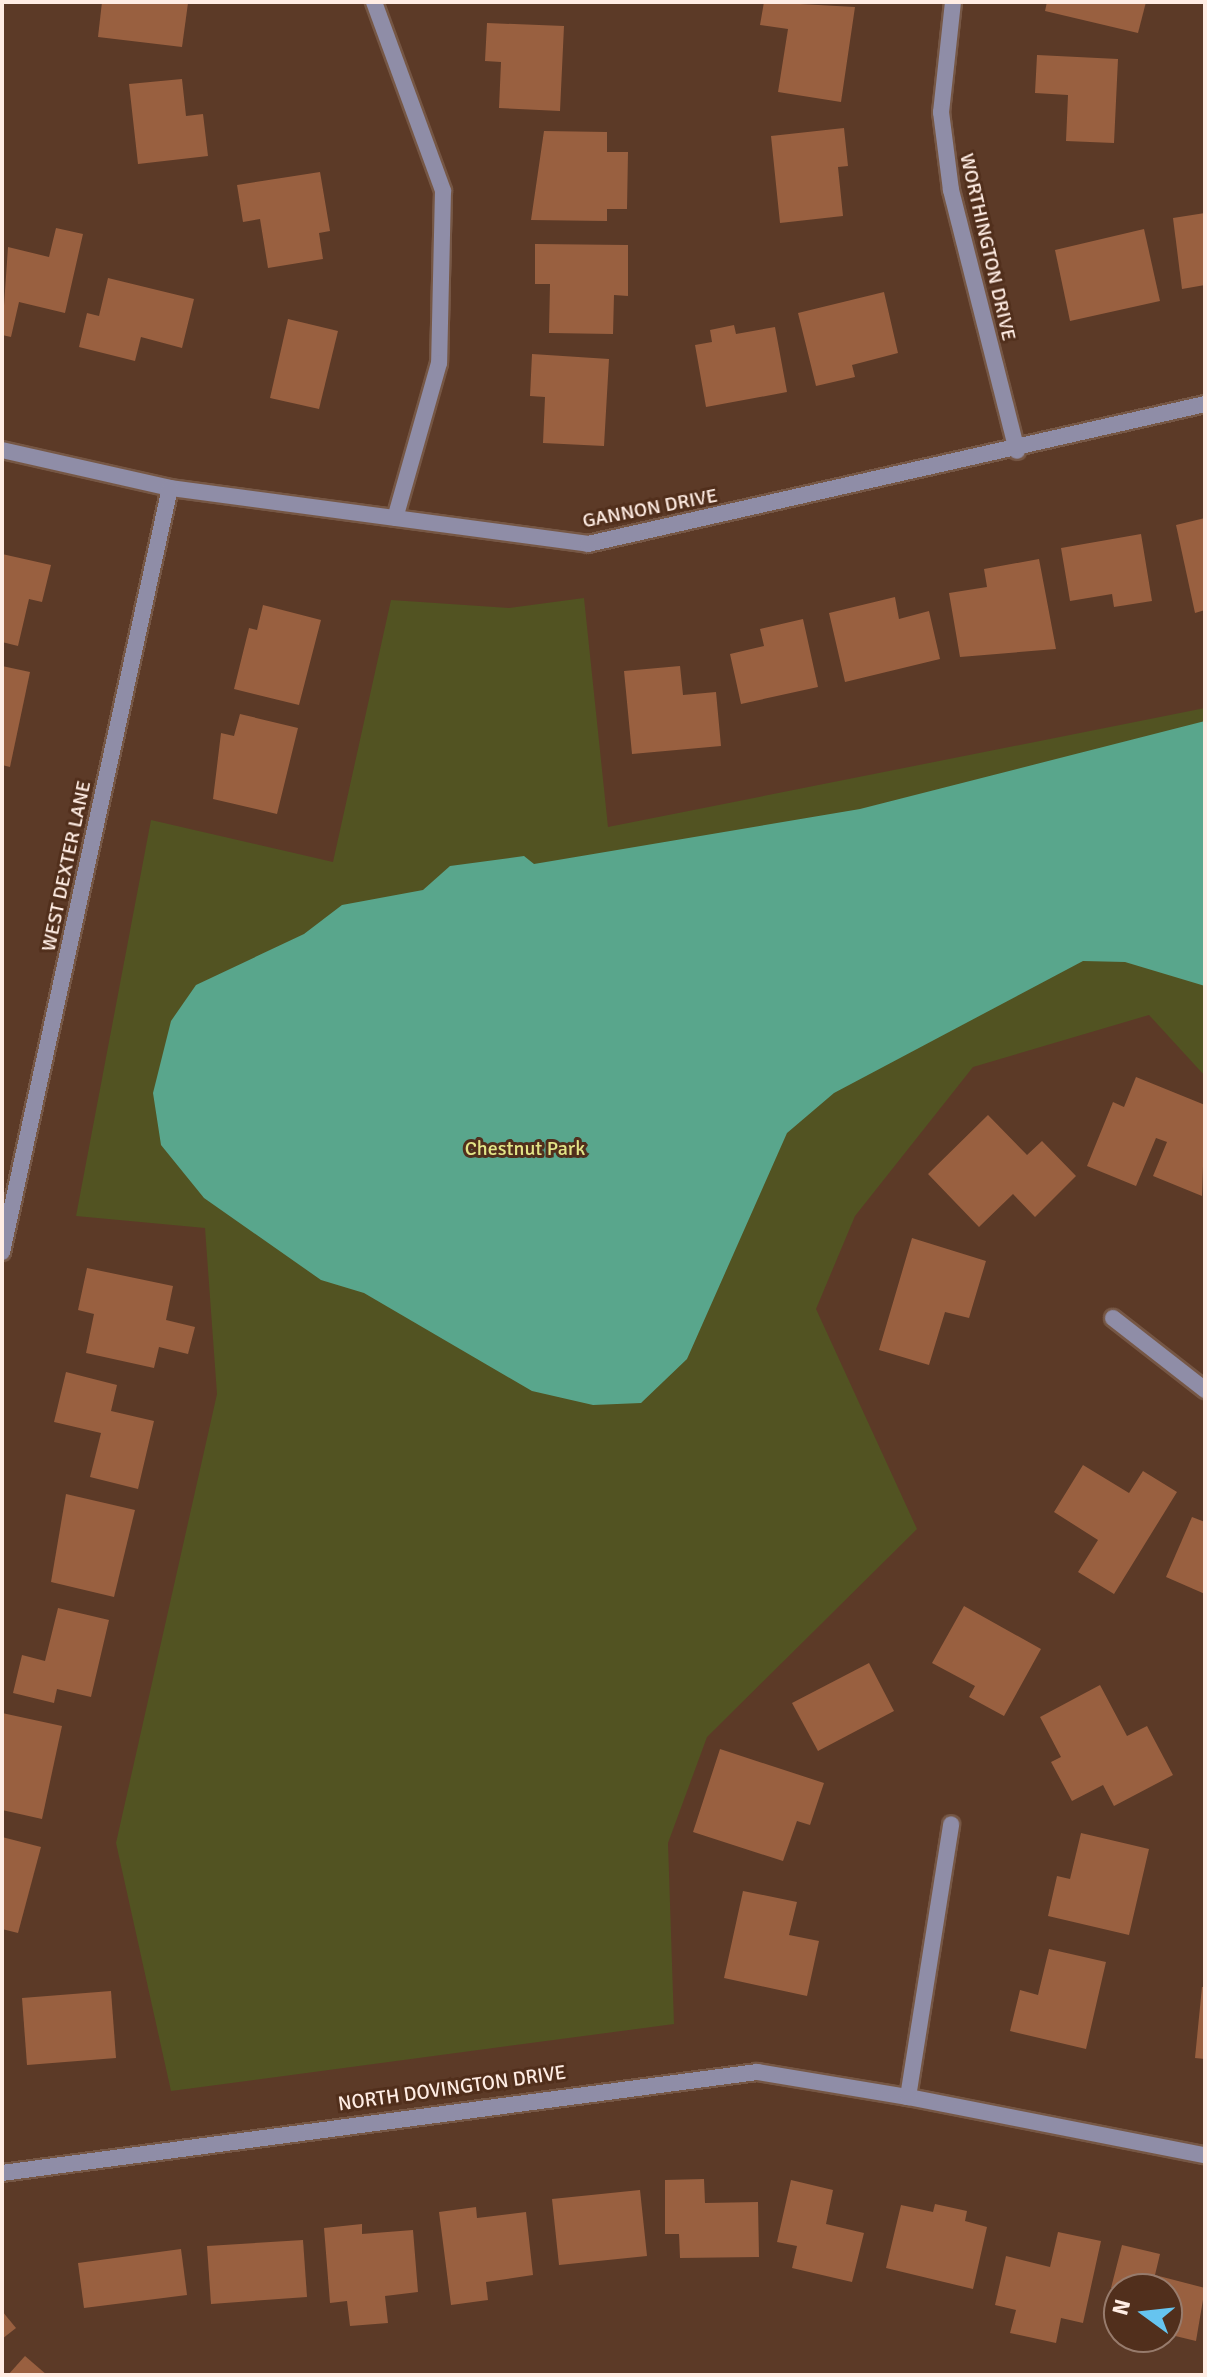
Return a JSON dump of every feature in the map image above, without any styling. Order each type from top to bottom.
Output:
[{"type":"street","points":[[374,2],[443,191],[439,363],[395,518]]},
{"type":"street","name":"WORTHINGTON DRIVE","points":[[953,2],[941,112],[951,190],[1017,451]]},
{"type":"street","name":"GANNON DRIVE","points":[[2,450],[170,488],[588,544],[1017,451],[1205,404]]},
{"type":"street","name":"WEST DEXTER LANE","points":[[2,1252],[170,488]]},
{"type":"street","points":[[1113,1318],[1205,1390]]},
{"type":"street","points":[[908,2097],[951,1824]]},
{"type":"street","name":"NORTH DOVINGTON DRIVE","points":[[2,2173],[757,2072],[908,2097],[1205,2155]]},
{"type":"green space","name":"Chestnut Park","points":[[584,598],[608,827],[1205,708],[1205,1076],[1149,1015],[973,1067],[855,1216],[816,1309],[917,1529],[707,1737],[668,1843],[674,2024],[171,2091],[116,1843],[217,1394],[205,1228],[76,1216],[151,820],[333,862],[391,600],[509,608]]},
{"type":"shaded area","points":[[1205,721],[1205,986],[1125,962],[1083,961],[834,1093],[787,1133],[687,1359],[641,1403],[593,1405],[532,1391],[364,1293],[321,1280],[204,1198],[161,1145],[153,1093],[171,1021],[196,985],[304,934],[342,905],[423,890],[450,866],[524,856],[534,864],[860,809]]},
{"type":"building","points":[[102,2],[188,3],[182,47],[98,37]]},
{"type":"building","points":[[764,2],[855,7],[841,102],[778,92],[788,29],[760,25]]},
{"type":"building","points":[[1047,2],[1146,2],[1138,33],[1045,11]]},
{"type":"building","points":[[487,23],[564,26],[560,111],[499,108],[501,62],[485,61]]},
{"type":"building","points":[[1037,55],[1118,59],[1114,143],[1066,141],[1068,95],[1035,93]]},
{"type":"building","points":[[182,79],[186,116],[203,114],[208,156],[138,164],[129,84]]},
{"type":"building","points":[[844,128],[848,166],[838,167],[843,216],[780,223],[771,136]]},
{"type":"building","points":[[544,131],[607,132],[607,152],[628,152],[627,209],[607,209],[607,221],[531,220]]},
{"type":"building","points":[[320,172],[330,231],[319,233],[323,259],[268,268],[260,219],[243,222],[237,185]]},
{"type":"building","points":[[1205,213],[1205,285],[1182,289],[1173,218]]},
{"type":"building","points":[[56,228],[83,234],[65,313],[19,302],[11,337],[2,335],[8,247],[49,257]]},
{"type":"building","points":[[1144,229],[1160,301],[1070,321],[1055,250]]},
{"type":"building","points":[[535,244],[628,245],[628,296],[614,295],[613,334],[549,333],[550,284],[535,284]]},
{"type":"building","points":[[108,278],[194,299],[182,348],[141,337],[135,361],[79,347],[87,313],[99,316]]},
{"type":"building","points":[[884,292],[898,353],[852,365],[855,377],[816,386],[798,313]]},
{"type":"building","points":[[288,319],[338,331],[319,409],[270,398]]},
{"type":"building","points":[[734,325],[736,334],[775,327],[787,392],[706,407],[695,345],[712,342],[710,330]]},
{"type":"building","points":[[532,354],[609,359],[604,446],[543,443],[545,397],[530,396]]},
{"type":"building","points":[[1205,518],[1205,610],[1195,613],[1176,525]]},
{"type":"building","points":[[1141,534],[1152,601],[1114,607],[1112,594],[1070,601],[1061,548]]},
{"type":"building","points":[[2,554],[51,565],[42,602],[29,599],[18,646],[2,642]]},
{"type":"building","points":[[1039,559],[1056,649],[960,657],[949,593],[987,587],[984,569]]},
{"type":"building","points":[[895,597],[899,619],[929,611],[940,659],[845,682],[829,613]]},
{"type":"building","points":[[263,605],[321,620],[299,705],[234,689],[249,628],[257,630]]},
{"type":"building","points":[[803,619],[818,687],[741,704],[730,654],[764,646],[760,629]]},
{"type":"building","points":[[2,666],[30,672],[10,767],[2,765]]},
{"type":"building","points":[[680,666],[683,695],[716,692],[721,746],[632,754],[624,671]]},
{"type":"building","points":[[240,714],[298,728],[277,814],[213,799],[221,733],[234,736]]},
{"type":"building","points":[[1136,1077],[1205,1105],[1202,1196],[1153,1176],[1167,1142],[1156,1138],[1136,1186],[1087,1166],[1113,1102],[1124,1107]]},
{"type":"building","points":[[988,1115],[1027,1155],[1042,1141],[1076,1176],[1035,1217],[1013,1194],[979,1227],[928,1174]]},
{"type":"building","points":[[912,1238],[986,1261],[969,1318],[945,1312],[929,1365],[879,1350]]},
{"type":"building","points":[[87,1268],[173,1286],[166,1320],[195,1327],[188,1354],[159,1347],[154,1368],[86,1353],[94,1314],[78,1310]]},
{"type":"building","points":[[66,1372],[117,1385],[111,1411],[154,1421],[138,1489],[90,1477],[101,1433],[54,1422]]},
{"type":"building","points":[[1083,1465],[1129,1493],[1143,1471],[1177,1492],[1114,1594],[1078,1572],[1098,1540],[1054,1512]]},
{"type":"building","points":[[66,1494],[135,1510],[114,1597],[51,1582]]},
{"type":"building","points":[[1192,1517],[1205,1522],[1205,1594],[1166,1577]]},
{"type":"building","points":[[964,1606],[1041,1649],[1004,1716],[969,1697],[975,1686],[932,1663]]},
{"type":"building","points":[[58,1608],[109,1620],[91,1697],[57,1689],[54,1703],[13,1693],[22,1655],[45,1661]]},
{"type":"building","points":[[869,1663],[894,1711],[818,1751],[792,1703]]},
{"type":"building","points":[[1100,1685],[1127,1736],[1147,1726],[1173,1775],[1114,1806],[1103,1785],[1072,1801],[1051,1762],[1061,1757],[1040,1717]]},
{"type":"building","points":[[2,1713],[62,1726],[42,1819],[2,1810]]},
{"type":"building","points":[[720,1749],[824,1783],[810,1825],[797,1821],[783,1861],[693,1832]]},
{"type":"building","points":[[1081,1833],[1149,1849],[1129,1935],[1048,1916],[1057,1876],[1070,1879]]},
{"type":"building","points":[[2,1837],[41,1847],[18,1933],[2,1929]]},
{"type":"building","points":[[743,1891],[797,1902],[789,1935],[819,1941],[807,1996],[724,1978]]},
{"type":"building","points":[[1049,1949],[1106,1962],[1086,2049],[1010,2031],[1020,1990],[1038,1995]]},
{"type":"building","points":[[1202,1987],[1205,1987],[1205,2059],[1195,2058]]},
{"type":"building","points":[[111,1991],[116,2058],[27,2065],[22,1998]]},
{"type":"building","points":[[704,2179],[705,2203],[758,2202],[759,2257],[680,2258],[679,2234],[665,2234],[665,2180]]},
{"type":"building","points":[[791,2180],[833,2190],[826,2224],[864,2233],[852,2282],[792,2268],[797,2246],[777,2242]]},
{"type":"building","points":[[640,2190],[647,2256],[559,2265],[552,2199]]},
{"type":"building","points":[[935,2204],[967,2211],[965,2221],[987,2227],[973,2289],[886,2268],[901,2205],[933,2212]]},
{"type":"building","points":[[476,2207],[477,2218],[526,2212],[533,2275],[486,2282],[488,2300],[451,2305],[439,2212]]},
{"type":"building","points":[[362,2224],[362,2234],[413,2230],[418,2292],[385,2296],[388,2323],[350,2326],[347,2301],[330,2303],[324,2228]]},
{"type":"building","points":[[1058,2232],[1101,2241],[1083,2323],[1061,2318],[1056,2343],[1010,2333],[1016,2310],[995,2305],[1006,2256],[1050,2267]]},
{"type":"building","points":[[303,2240],[307,2297],[211,2304],[207,2246]]},
{"type":"building","points":[[1122,2245],[1160,2254],[1155,2273],[1115,2273]]},
{"type":"building","points":[[181,2249],[187,2295],[84,2308],[78,2263]]},
{"type":"building","points":[[1183,2282],[1205,2288],[1196,2341],[1183,2338]]},
{"type":"building","points":[[2,2311],[16,2328],[2,2339]]},
{"type":"building","points":[[25,2356],[47,2375],[8,2375]]}]
